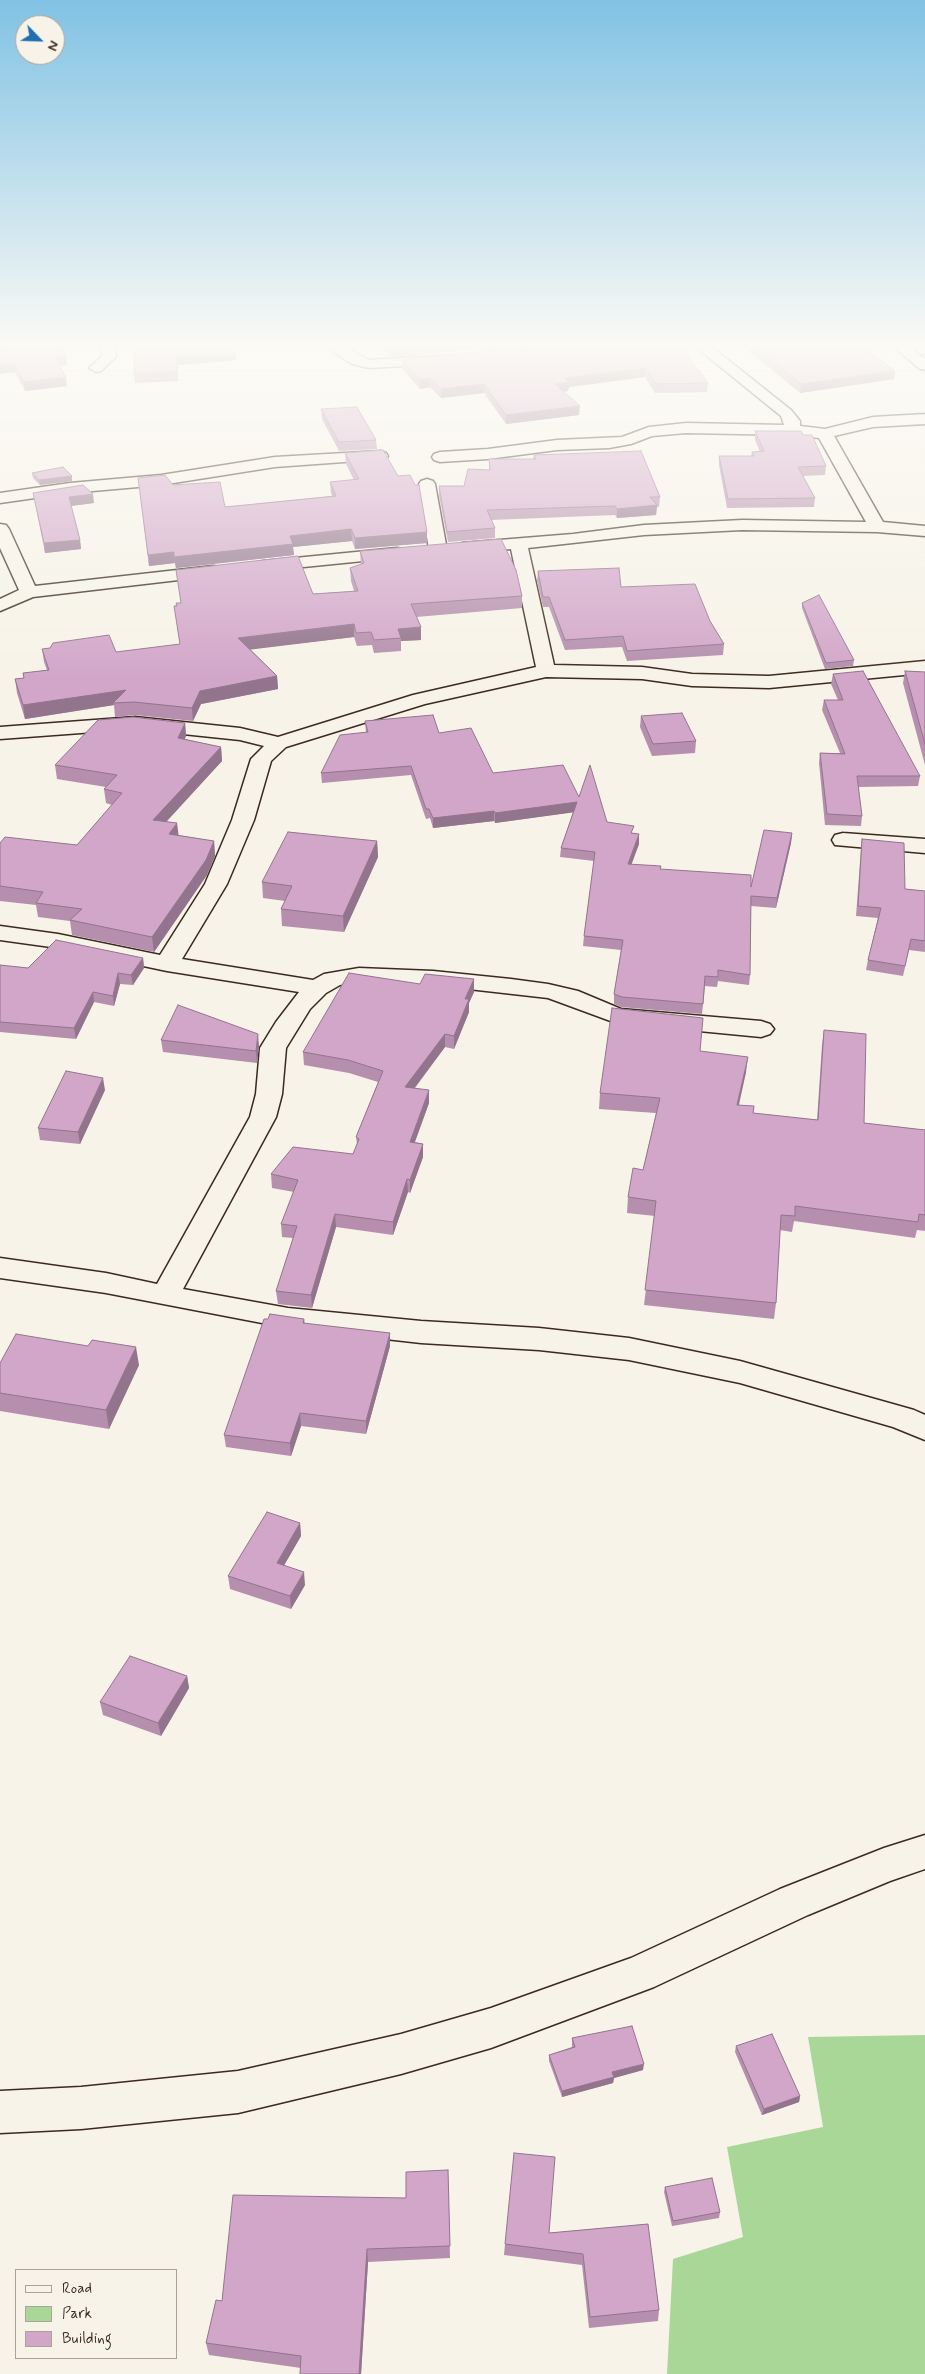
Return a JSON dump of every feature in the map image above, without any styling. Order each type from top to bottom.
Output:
[{"type":"street","points":[[440,457],[475,455]]},
{"type":"street","points":[[837,455],[877,527]]},
{"type":"street","points":[[0,498],[70,488],[161,480],[275,462],[380,456]]},
{"type":"street","points":[[426,484],[438,550]]},
{"type":"street","points":[[251,567],[654,529],[742,526],[877,527],[925,531]]},
{"type":"street","points":[[0,529],[29,592]]},
{"type":"street","points":[[518,543],[546,671]]},
{"type":"street","points":[[0,606],[29,592],[232,569]]},
{"type":"street","points":[[166,964],[216,884],[243,820],[261,759],[279,743],[420,698],[546,671],[642,673],[692,680],[769,682],[925,667]]},
{"type":"street","points":[[0,733],[135,723],[240,734],[279,743]]},
{"type":"street","points":[[843,840],[925,846]]},
{"type":"street","points":[[0,933],[58,941],[166,964],[316,988]]},
{"type":"street","points":[[165,1296],[263,1117],[270,1094],[273,1048],[285,1026],[316,988],[333,979],[358,975],[441,978],[548,991],[569,996],[616,1016],[761,1029]]},
{"type":"street","points":[[0,1268],[106,1283],[165,1296],[288,1318],[421,1332],[539,1339],[628,1349],[740,1372],[903,1418],[925,1428]]},
{"type":"street","points":[[0,2112],[81,2108],[238,2092],[419,2049],[491,2028],[640,1974],[794,1902],[884,1865],[925,1852]]},
{"type":"green space","points":[[925,2035],[925,2374],[667,2374],[673,2259],[743,2237],[727,2147],[823,2127],[808,2037]]},
{"type":"building","points":[[346,455],[386,455],[398,476],[410,475],[415,485],[419,485],[427,532],[355,538],[351,529],[290,536],[293,544],[174,557],[174,552],[148,555],[138,478],[165,475],[173,485],[220,482],[225,507],[336,496],[330,482],[359,479]]},
{"type":"building","points":[[534,455],[643,455],[660,497],[650,497],[657,505],[617,509],[615,506],[487,510],[495,528],[447,532],[439,486],[464,486],[468,469],[490,470],[489,459],[536,459]]},
{"type":"building","points":[[821,455],[826,466],[798,467],[815,498],[728,499],[719,456]]},
{"type":"building","points":[[63,467],[72,476],[39,480],[32,473]]},
{"type":"building","points":[[83,485],[93,494],[69,497],[80,540],[44,543],[33,493]]},
{"type":"building","points":[[501,539],[516,570],[522,596],[411,604],[421,627],[398,629],[401,638],[374,640],[371,632],[356,633],[354,624],[238,638],[277,676],[200,691],[192,708],[134,702],[113,703],[126,690],[23,705],[15,679],[24,678],[23,673],[49,670],[42,649],[50,648],[53,643],[109,635],[116,652],[180,644],[174,606],[177,606],[176,603],[181,603],[176,570],[298,556],[313,594],[358,591],[350,568],[364,563],[360,551]]},
{"type":"building","points":[[619,568],[621,587],[695,584],[710,621],[724,644],[627,651],[623,636],[565,640],[549,597],[543,597],[538,571]]},
{"type":"building","points":[[819,595],[854,660],[826,663],[802,603]]},
{"type":"building","points":[[863,671],[920,776],[857,776],[862,816],[827,814],[820,753],[845,754],[824,700],[843,700],[833,674]]},
{"type":"building","points":[[905,671],[925,672],[925,744]]},
{"type":"building","points":[[682,713],[696,741],[653,744],[641,716]]},
{"type":"building","points":[[433,715],[439,733],[471,728],[493,773],[563,765],[579,797],[590,765],[607,822],[634,826],[631,833],[639,834],[628,864],[661,866],[660,869],[751,875],[751,887],[764,830],[792,833],[777,898],[751,896],[750,975],[718,970],[718,977],[705,976],[703,1004],[622,997],[614,994],[623,940],[584,936],[595,852],[561,848],[577,802],[495,813],[494,811],[433,818],[429,809],[426,809],[411,766],[321,773],[340,735],[368,732],[365,721]]},
{"type":"building","points":[[133,717],[185,723],[178,738],[221,747],[153,820],[177,823],[169,834],[214,841],[206,860],[152,937],[70,920],[82,909],[36,903],[43,892],[0,886],[0,843],[5,837],[77,845],[122,793],[104,789],[117,775],[55,765],[98,720]]},
{"type":"building","points":[[288,832],[377,841],[343,916],[281,909],[292,886],[262,882]]},
{"type":"building","points":[[862,839],[904,843],[905,889],[925,891],[925,941],[911,939],[905,966],[868,960],[881,908],[858,906]]},
{"type":"building","points":[[56,940],[143,958],[131,975],[118,973],[113,996],[93,992],[74,1028],[0,1022],[0,965],[28,968]]},
{"type":"building","points":[[349,973],[420,984],[425,974],[474,979],[465,999],[469,999],[454,1036],[445,1034],[405,1087],[429,1090],[410,1142],[423,1144],[410,1180],[407,1179],[393,1222],[335,1214],[311,1295],[276,1291],[297,1226],[281,1224],[298,1180],[271,1174],[293,1147],[353,1154],[359,1139],[356,1137],[383,1071],[348,1060],[303,1052]]},
{"type":"building","points":[[178,1005],[258,1034],[256,1051],[161,1040]]},
{"type":"building","points":[[612,1008],[703,1018],[700,1051],[748,1057],[737,1105],[754,1106],[753,1113],[818,1120],[824,1030],[866,1034],[864,1123],[925,1130],[925,1215],[919,1214],[918,1222],[795,1206],[795,1216],[781,1215],[776,1303],[645,1290],[656,1201],[628,1197],[633,1168],[643,1170],[660,1098],[600,1093]]},
{"type":"building","points":[[66,1071],[103,1078],[78,1132],[38,1128]]},
{"type":"building","points":[[270,1314],[304,1319],[303,1323],[390,1333],[366,1421],[300,1413],[290,1443],[224,1435],[264,1319],[268,1319]]},
{"type":"building","points":[[16,1334],[88,1346],[92,1340],[136,1347],[106,1410],[0,1393],[0,1363]]},
{"type":"building","points":[[267,1512],[300,1523],[277,1563],[304,1572],[290,1596],[228,1576]]},
{"type":"building","points":[[130,1656],[187,1676],[158,1723],[100,1702]]},
{"type":"building","points":[[632,2026],[644,2064],[612,2072],[614,2077],[562,2091],[549,2055],[575,2047],[572,2038]]},
{"type":"building","points":[[772,2034],[800,2096],[764,2109],[736,2046]]},
{"type":"building","points":[[514,2153],[555,2157],[549,2233],[648,2224],[659,2310],[590,2317],[583,2254],[505,2244]]},
{"type":"building","points":[[448,2170],[450,2246],[367,2249],[359,2374],[300,2374],[301,2356],[206,2343],[216,2300],[222,2301],[233,2195],[406,2198],[406,2172]]},
{"type":"building","points":[[712,2178],[720,2212],[673,2221],[665,2187]]}]
